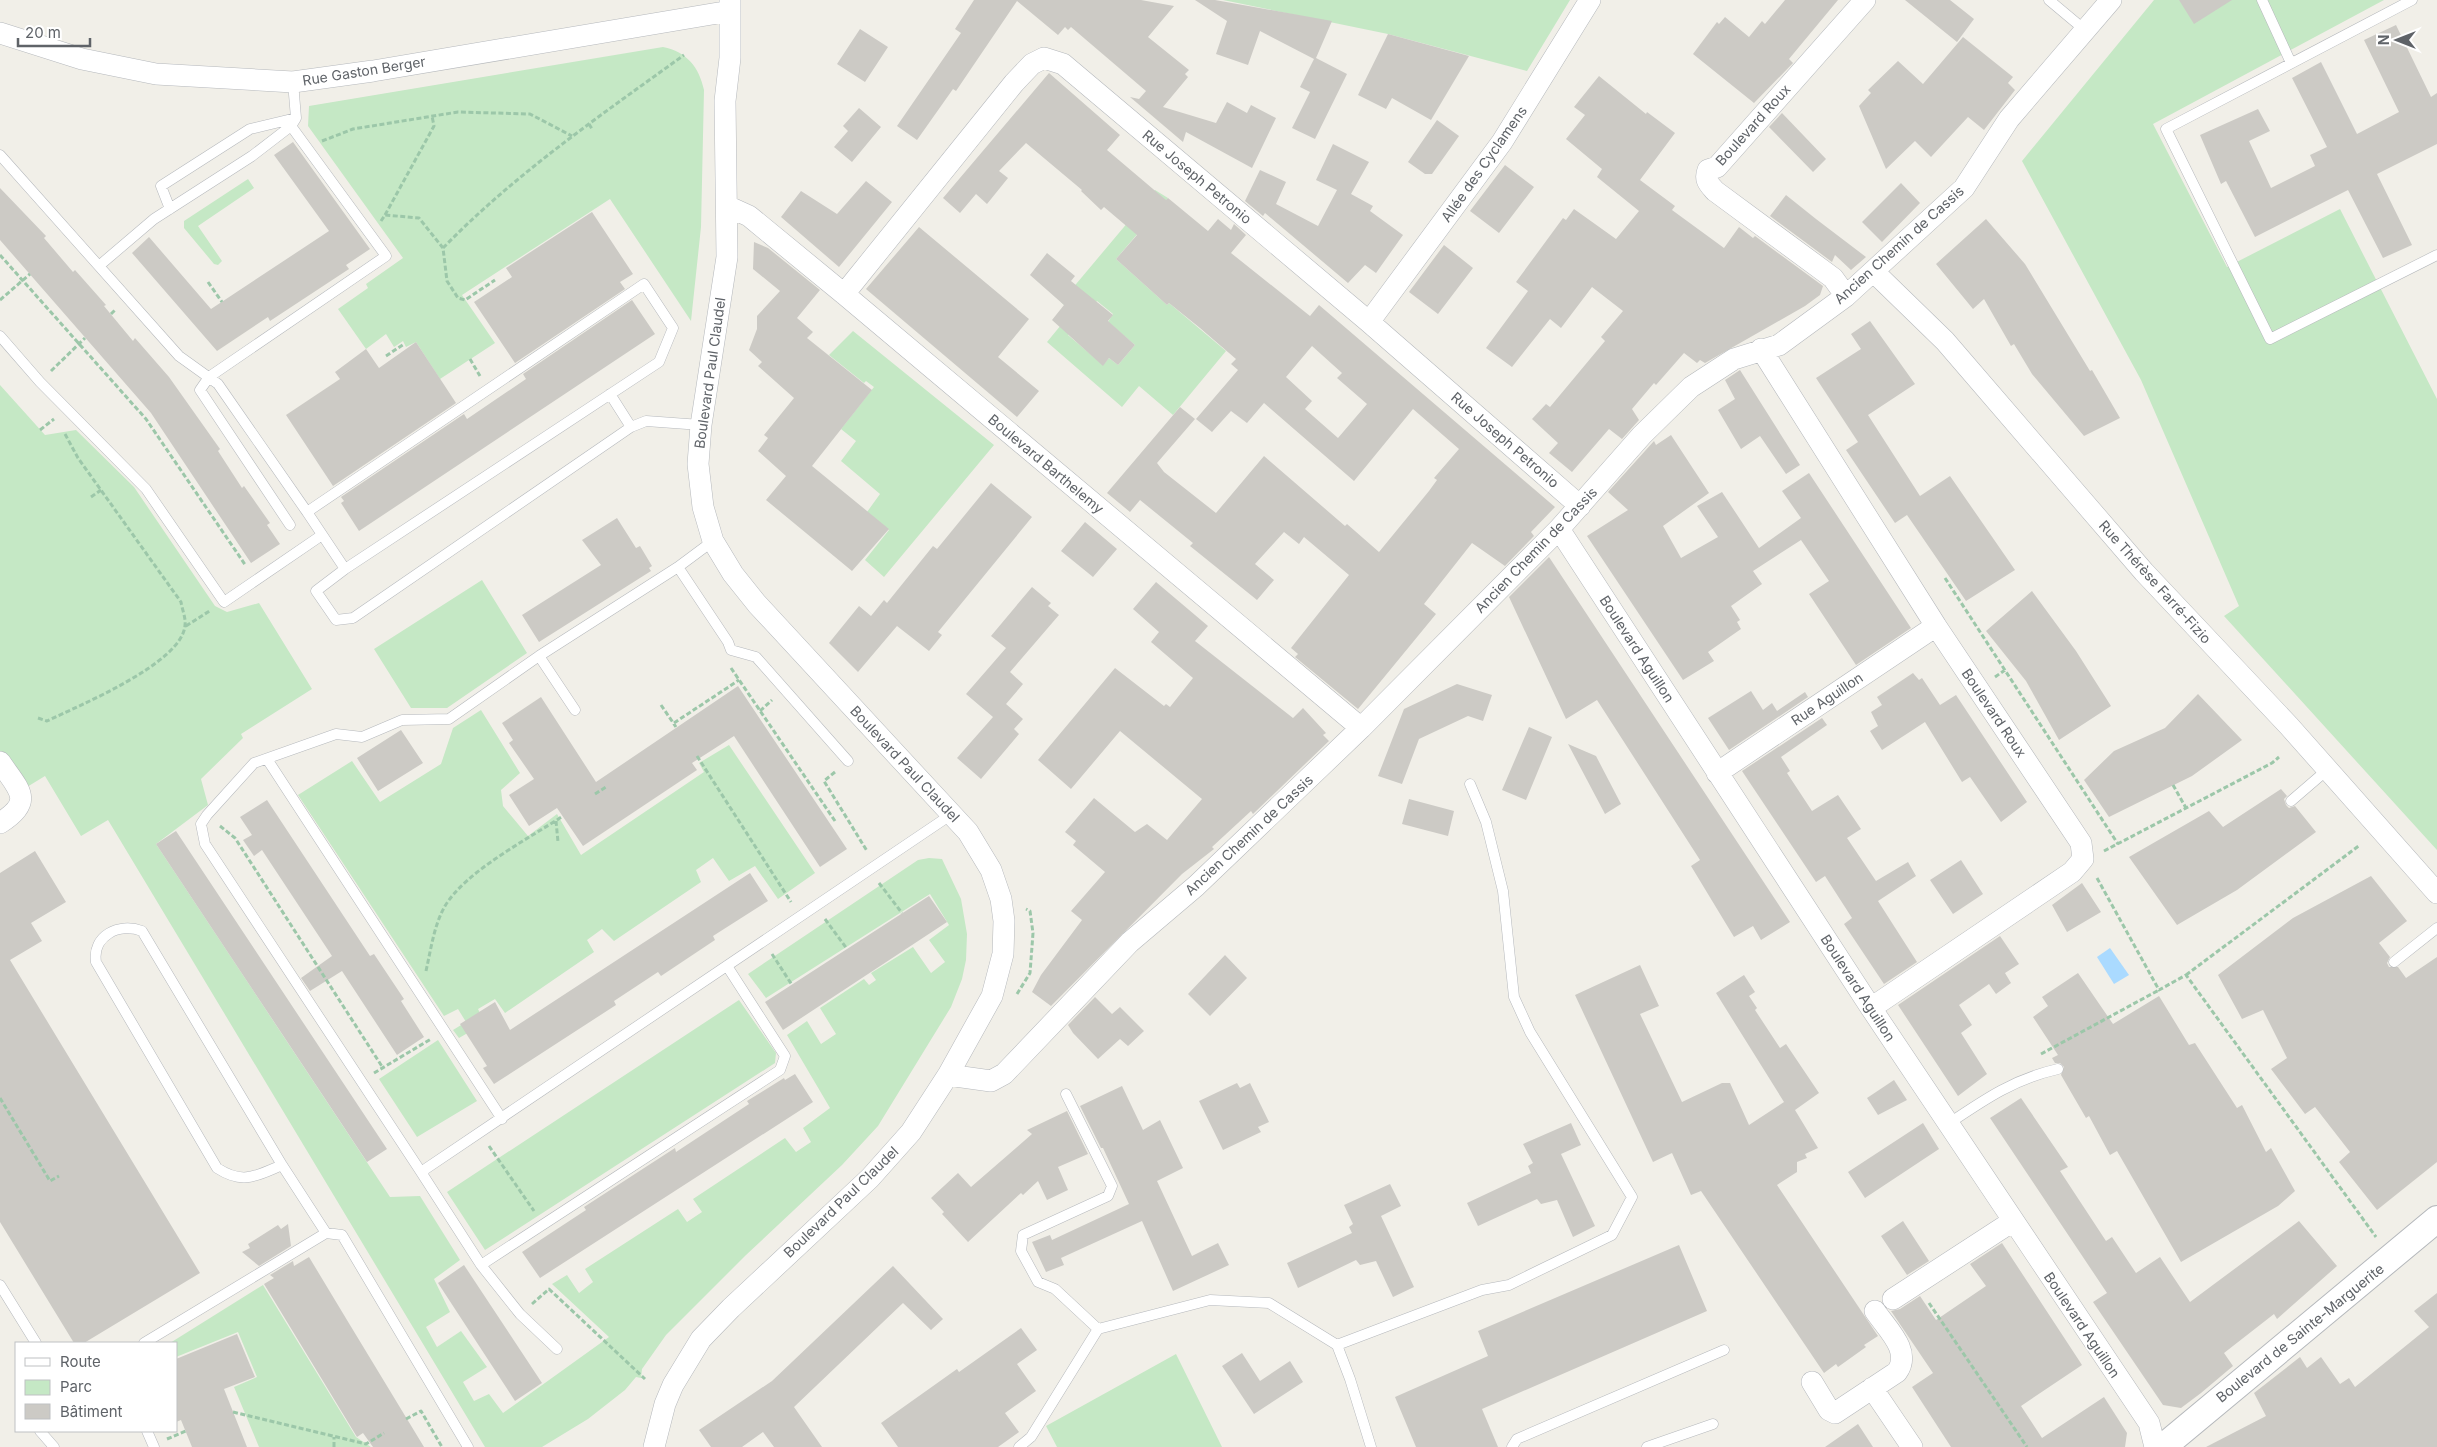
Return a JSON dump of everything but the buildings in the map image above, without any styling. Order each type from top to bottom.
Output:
[{"type":"street","name":"Allée des Cyclamens","points":[[1369,322],[1502,142],[1590,0]]},
{"type":"street","name":"Boulevard Roux","points":[[1846,296],[1833,278],[1716,191],[1707,182],[1705,176],[1708,170],[1718,167],[1865,0]]},
{"type":"street","name":"Ancien Chemin de Cassis","points":[[948,1075],[991,1081],[1004,1074],[1130,942],[1196,886],[1361,728],[1559,529],[1642,435],[1691,388],[1734,359],[1761,349],[1779,345],[1846,296],[1853,287],[1874,272],[1964,188],[2009,119],[2111,0]]},
{"type":"street","name":"Rue Gaston Berger","points":[[0,32],[82,59],[156,74],[293,82],[373,71],[730,5]]},
{"type":"street","name":"Boulevard Paul Claudel","points":[[654,1447],[673,1385],[701,1339],[731,1308],[870,1178],[911,1132],[948,1075],[992,996],[1003,954],[1004,921],[1001,899],[991,870],[968,832],[757,604],[733,574],[713,541],[703,507],[698,464],[701,425],[727,257],[726,101],[730,58],[730,5]]},
{"type":"street","name":"Rue Joseph Petronio","points":[[844,294],[1014,83],[1032,64],[1044,58],[1063,64],[1369,322],[1580,506]]},
{"type":"street","name":"Boulevard Barthelemy","points":[[727,206],[749,216],[844,294],[1361,728]]},
{"type":"street","name":"Rue Thérèse Farré-Fizio","points":[[1874,272],[1945,341],[2144,572],[2327,770],[2437,893]]},
{"type":"street","name":"Boulevard Roux","points":[[1761,349],[1936,626],[2081,843],[2083,859]]},
{"type":"street","name":"Boulevard Aguillon","points":[[1559,529],[1871,1008],[2149,1424],[2155,1447]]},
{"type":"street","name":"Rue Aguillon","points":[[1717,773],[1936,626]]},
{"type":"street","points":[[0,762],[20,794],[21,806],[15,814],[0,823]]},
{"type":"street","points":[[1871,1008],[2072,872],[2083,859]]},
{"type":"street","name":"Boulevard de Sainte-Marguerite","points":[[2163,1447],[2437,1220]]},
{"type":"street","points":[[1893,1299],[2013,1221]]},
{"type":"street","points":[[1812,1382],[1829,1410],[1835,1413],[1897,1372],[1903,1363],[1903,1352],[1875,1311]]},
{"type":"street","points":[[1872,1388],[1912,1447]]},
{"type":"lane","points":[[2049,0],[2086,31]]},
{"type":"lane","points":[[2262,0],[2291,63]]},
{"type":"lane","points":[[2412,0],[2166,129],[2270,339],[2437,255]]},
{"type":"lane","points":[[290,525],[200,390],[209,377],[386,256],[307,147],[294,122],[293,82]]},
{"type":"lane","points":[[170,209],[161,186],[250,129],[294,122]]},
{"type":"lane","points":[[100,265],[154,219],[252,156],[294,122]]},
{"type":"lane","points":[[0,155],[100,265],[179,356],[218,384],[345,569]]},
{"type":"lane","points":[[307,512],[644,284],[673,328],[659,362],[345,569],[316,591],[336,620],[352,618],[631,427],[646,421],[701,425]]},
{"type":"lane","points":[[0,336],[40,382],[146,489],[224,602],[322,535]]},
{"type":"lane","points":[[610,394],[631,427]]},
{"type":"lane","points":[[557,1348],[520,1314],[481,1265],[204,844],[201,824],[254,763],[336,734],[362,737],[402,720],[449,719],[539,656],[678,567],[713,541]]},
{"type":"lane","points":[[678,567],[728,642],[731,650],[756,657],[848,761]]},
{"type":"lane","points":[[539,656],[575,710]]},
{"type":"lane","points":[[267,759],[502,1119]]},
{"type":"lane","points":[[2291,801],[2327,770]]},
{"type":"lane","points":[[1337,1345],[1482,1290],[1509,1285],[1612,1235],[1632,1197],[1530,1032],[1514,997],[1504,891],[1486,822],[1470,784]]},
{"type":"lane","points":[[421,1172],[952,814]]},
{"type":"lane","points":[[282,1165],[245,1179],[230,1176],[217,1168],[96,962],[95,951],[99,941],[121,927],[132,927],[142,931],[282,1165],[326,1233]]},
{"type":"lane","points":[[2394,962],[2437,928]]},
{"type":"lane","points":[[481,1265],[780,1070],[785,1056],[727,966]]},
{"type":"lane","points":[[1948,1124],[1998,1090],[2033,1075],[2058,1070]]},
{"type":"lane","points":[[1066,1094],[1112,1186],[1108,1196],[1023,1235],[1021,1251],[1038,1282],[1055,1289],[1098,1329]]},
{"type":"lane","points":[[146,1342],[326,1233],[342,1235],[468,1447]]},
{"type":"lane","points":[[0,1285],[35,1342]]},
{"type":"lane","points":[[1019,1447],[1031,1436],[1098,1329],[1210,1300],[1269,1303],[1337,1345],[1350,1379],[1371,1447]]},
{"type":"lane","points":[[1512,1447],[1517,1440],[1724,1350]]},
{"type":"lane","points":[[1647,1447],[1713,1424]]},
{"type":"lane","points":[[40,1432],[54,1447]]},
{"type":"lane","points":[[147,1432],[154,1447]]},
{"type":"path","points":[[443,248],[475,215],[572,136],[684,55]]},
{"type":"path","points":[[307,147],[353,129],[458,112],[530,114],[572,136]]},
{"type":"path","points":[[372,236],[434,126],[432,116]]},
{"type":"path","points":[[589,124],[592,129]]},
{"type":"path","points":[[385,215],[419,218],[443,248],[447,281],[458,298],[465,300],[495,280]]},
{"type":"path","points":[[0,255],[146,419],[248,570]]},
{"type":"path","points":[[0,300],[30,274]]},
{"type":"path","points":[[208,282],[222,302]]},
{"type":"path","points":[[40,382],[85,338]]},
{"type":"path","points":[[386,356],[404,344]]},
{"type":"path","points":[[55,419],[59,426]]},
{"type":"path","points":[[64,432],[78,458],[181,602],[186,626]]},
{"type":"path","points":[[91,497],[101,490]]},
{"type":"path","points":[[1944,578],[2118,844]]},
{"type":"path","points":[[38,718],[47,721],[145,672],[175,646],[186,626],[224,602]]},
{"type":"path","points":[[730,666],[835,821]]},
{"type":"path","points":[[661,705],[675,725],[739,680]]},
{"type":"path","points":[[760,711],[770,704]]},
{"type":"path","points":[[697,756],[800,917]]},
{"type":"path","points":[[2159,990],[2096,877],[2083,859],[2118,844],[2272,763],[2279,757]]},
{"type":"path","points":[[833,774],[824,781],[873,868],[902,913]]},
{"type":"path","points":[[2173,785],[2186,808]]},
{"type":"path","points":[[595,794],[606,787]]},
{"type":"path","points":[[207,815],[235,838],[382,1068]]},
{"type":"path","points":[[420,994],[435,929],[445,906],[461,885],[563,816]]},
{"type":"path","points":[[556,821],[558,842]]},
{"type":"path","points":[[2033,1058],[2186,975],[2360,845]]},
{"type":"path","points":[[816,906],[847,949]]},
{"type":"path","points":[[763,942],[792,985]]},
{"type":"path","points":[[2186,975],[2376,1236]]},
{"type":"path","points":[[361,1081],[444,1031]]},
{"type":"path","points":[[0,1098],[50,1181],[59,1176]]},
{"type":"path","points":[[481,1133],[544,1224]]},
{"type":"path","points":[[1916,1283],[2027,1447]]},
{"type":"path","points":[[520,1314],[549,1289],[645,1379]]},
{"type":"path","points":[[406,1419],[421,1411],[442,1447]]},
{"type":"path","points":[[233,1412],[366,1444],[384,1433]]},
{"type":"path","points":[[334,1436],[334,1447]]},
{"type":"green space","points":[[1223,0],[1570,0],[1527,71],[1388,34]]},
{"type":"green space","points":[[2154,0],[2384,0],[2153,124],[2227,267],[2340,209],[2437,399],[2437,850],[2224,616],[2239,606],[2141,380],[2022,161]]},
{"type":"green space","points":[[663,47],[679,53],[691,62],[699,74],[704,90],[701,227],[691,321],[610,199],[462,295],[495,343],[440,379],[416,342],[406,347],[403,341],[394,347],[386,334],[366,349],[338,309],[368,288],[366,284],[403,258],[308,126],[309,106]]},
{"type":"green space","points":[[248,179],[254,188],[198,226],[222,261],[218,265],[214,264],[184,228],[184,221]]},
{"type":"green space","points":[[1155,190],[1168,198],[1116,259],[1167,305],[1169,303],[1226,351],[1173,415],[1139,386],[1122,407],[1047,342],[1061,325],[1065,306],[1061,302]],"holes":[[[1097,301],[1113,314],[1108,322],[1135,345],[1118,365],[1109,358],[1103,365],[1068,335]]]},
{"type":"green space","points":[[853,331],[994,445],[884,577],[865,560],[889,530],[867,512],[880,494],[841,461],[856,441],[841,429],[874,387],[866,381],[864,383],[829,355]]},
{"type":"green space","points":[[0,385],[45,435],[76,430],[134,487],[215,606],[227,612],[259,603],[312,689],[241,734],[243,738],[201,779],[208,805],[156,844],[390,1197],[420,1196],[460,1260],[434,1279],[450,1312],[426,1327],[437,1347],[461,1331],[487,1367],[463,1382],[474,1401],[489,1394],[503,1413],[609,1337],[552,1284],[567,1275],[579,1293],[593,1282],[585,1269],[678,1209],[687,1222],[702,1212],[693,1199],[785,1138],[796,1152],[811,1142],[803,1128],[830,1108],[787,1035],[807,1021],[821,1044],[836,1034],[820,1008],[864,979],[869,985],[876,980],[871,973],[913,947],[931,973],[945,962],[929,940],[949,925],[930,894],[766,998],[748,974],[918,860],[929,858],[942,859],[961,899],[967,934],[966,960],[962,979],[951,1007],[878,1126],[842,1165],[746,1255],[666,1335],[642,1369],[641,1378],[636,1377],[625,1390],[588,1419],[542,1447],[485,1447],[108,820],[81,836],[45,776],[27,787],[0,756]]},
{"type":"green space","points":[[482,580],[527,653],[447,708],[411,708],[374,649]]},
{"type":"green space","points":[[481,710],[520,773],[501,790],[503,806],[528,836],[557,814],[581,855],[704,772],[699,763],[729,745],[815,873],[778,899],[755,866],[729,881],[713,858],[696,870],[701,882],[614,941],[602,929],[587,940],[594,952],[505,1013],[495,999],[478,1009],[485,1023],[459,1038],[453,1030],[466,1022],[458,1009],[444,1016],[298,795],[352,761],[380,802],[441,764],[453,728]]},
{"type":"green space","points":[[739,1000],[776,1053],[775,1063],[485,1250],[447,1192]]},
{"type":"green space","points":[[438,1040],[477,1101],[417,1137],[379,1079]]},
{"type":"green space","points":[[263,1285],[356,1437],[371,1447],[259,1447],[234,1387],[257,1377],[238,1332],[178,1356],[178,1342],[172,1342]]},
{"type":"green space","points":[[1176,1354],[1222,1447],[1057,1447],[1046,1426]]},
{"type":"water","points":[[2110,948],[2129,975],[2114,984],[2097,957]]}]
